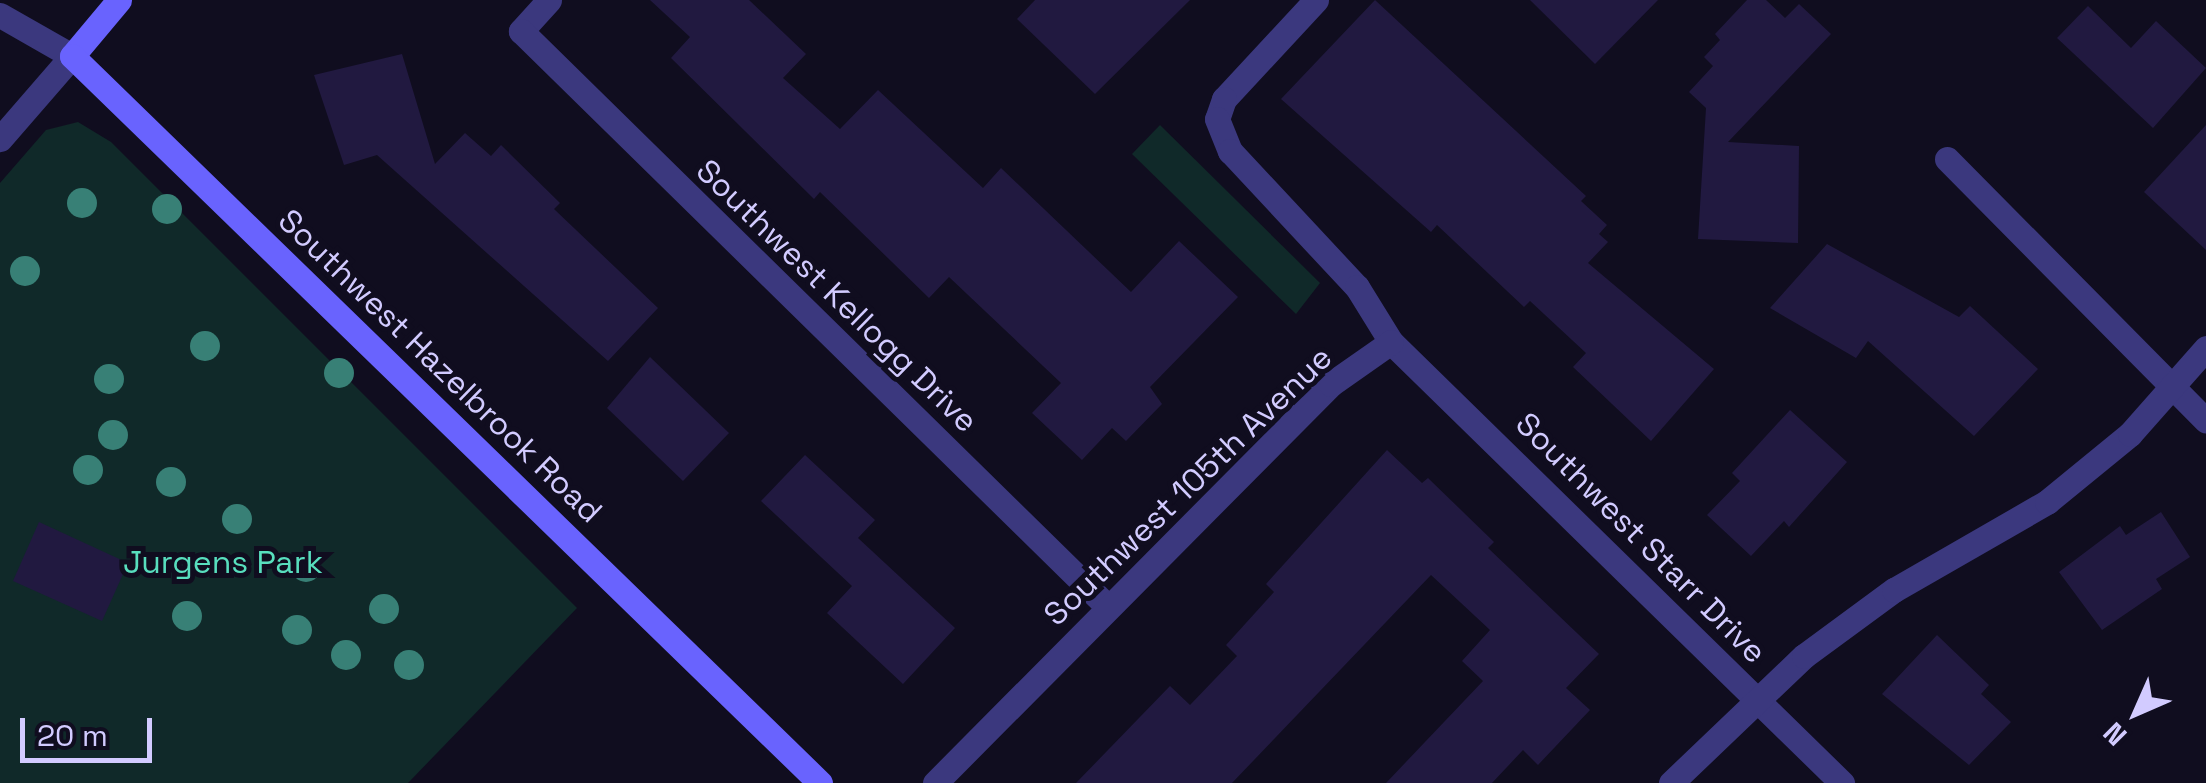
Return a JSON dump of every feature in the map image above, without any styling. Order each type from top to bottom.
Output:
[{"type":"street","points":[[0,139],[119,0]]},
{"type":"street","name":"Southwest Kellogg Drive","points":[[550,0],[521,31],[1108,606]]},
{"type":"street","points":[[1316,0],[1224,99],[1217,119],[1220,136],[1357,287],[1391,342]]},
{"type":"street","name":"Southwest Hazelbrook Road","points":[[0,16],[72,56],[820,783]]},
{"type":"street","points":[[1946,159],[2206,421]]},
{"type":"street","name":"Southwest 105th Avenue","points":[[935,783],[1332,384],[1391,342]]},
{"type":"street","name":"Southwest Starr Drive","points":[[1391,342],[1842,783]]},
{"type":"street","points":[[1671,783],[1757,698],[1894,590],[2047,502],[2130,434],[2169,384],[2206,348]]},
{"type":"green space","name":"Jurgens Park","points":[[78,122],[111,142],[577,608],[408,783],[0,783],[0,183],[46,130]]},
{"type":"green space","points":[[1160,125],[1320,283],[1296,314],[1132,154]]},
{"type":"building","points":[[650,0],[749,0],[806,54],[783,78],[840,129],[878,90],[983,188],[1001,168],[1131,292],[1179,241],[1238,297],[1150,387],[1162,404],[1126,441],[1112,428],[1082,460],[1032,413],[1061,383],[949,277],[929,298],[820,192],[814,199],[671,58],[690,37]]},
{"type":"building","points":[[1035,0],[1190,0],[1095,94],[1017,19]]},
{"type":"building","points":[[1375,0],[1586,196],[1581,201],[1607,225],[1599,234],[1608,242],[1588,263],[1714,369],[1651,441],[1573,367],[1586,353],[1530,301],[1524,307],[1437,225],[1431,232],[1281,99]]},
{"type":"building","points":[[1530,0],[1658,0],[1595,64]]},
{"type":"building","points":[[1747,0],[1766,0],[1785,18],[1799,4],[1831,34],[1728,142],[1799,146],[1798,243],[1698,239],[1706,108],[1689,92],[1713,66],[1704,57],[1720,40],[1715,34]]},
{"type":"building","points":[[2088,6],[2131,48],[2156,21],[2206,68],[2153,128],[2057,38]]},
{"type":"building","points":[[402,54],[435,164],[465,133],[491,156],[501,145],[560,203],[554,209],[658,308],[608,361],[377,155],[344,165],[314,75]]},
{"type":"building","points":[[2206,125],[2206,250],[2144,192]]},
{"type":"building","points":[[1827,244],[1959,317],[1970,306],[2038,369],[1974,436],[1868,341],[1856,358],[1770,308]]},
{"type":"building","points":[[650,357],[729,433],[683,481],[607,408]]},
{"type":"building","points":[[1790,410],[1847,462],[1789,527],[1784,521],[1751,556],[1707,515],[1740,481],[1732,473]]},
{"type":"building","points":[[1387,450],[1422,483],[1428,478],[1494,542],[1488,548],[1599,654],[1566,688],[1590,710],[1538,765],[1523,750],[1492,783],[1386,783],[1483,681],[1462,661],[1490,630],[1431,575],[1232,783],[1076,783],[1170,686],[1190,705],[1237,656],[1226,645],[1274,592],[1266,584]]},
{"type":"building","points":[[805,455],[875,520],[858,538],[955,628],[903,684],[827,613],[852,586],[761,501]]},
{"type":"building","points":[[2161,512],[2190,557],[2156,579],[2162,589],[2102,630],[2059,572],[2120,526],[2126,535]]},
{"type":"building","points":[[39,522],[128,563],[102,621],[13,581]]},
{"type":"building","points":[[1937,635],[1989,685],[1981,694],[2011,722],[1969,765],[1882,694]]}]
